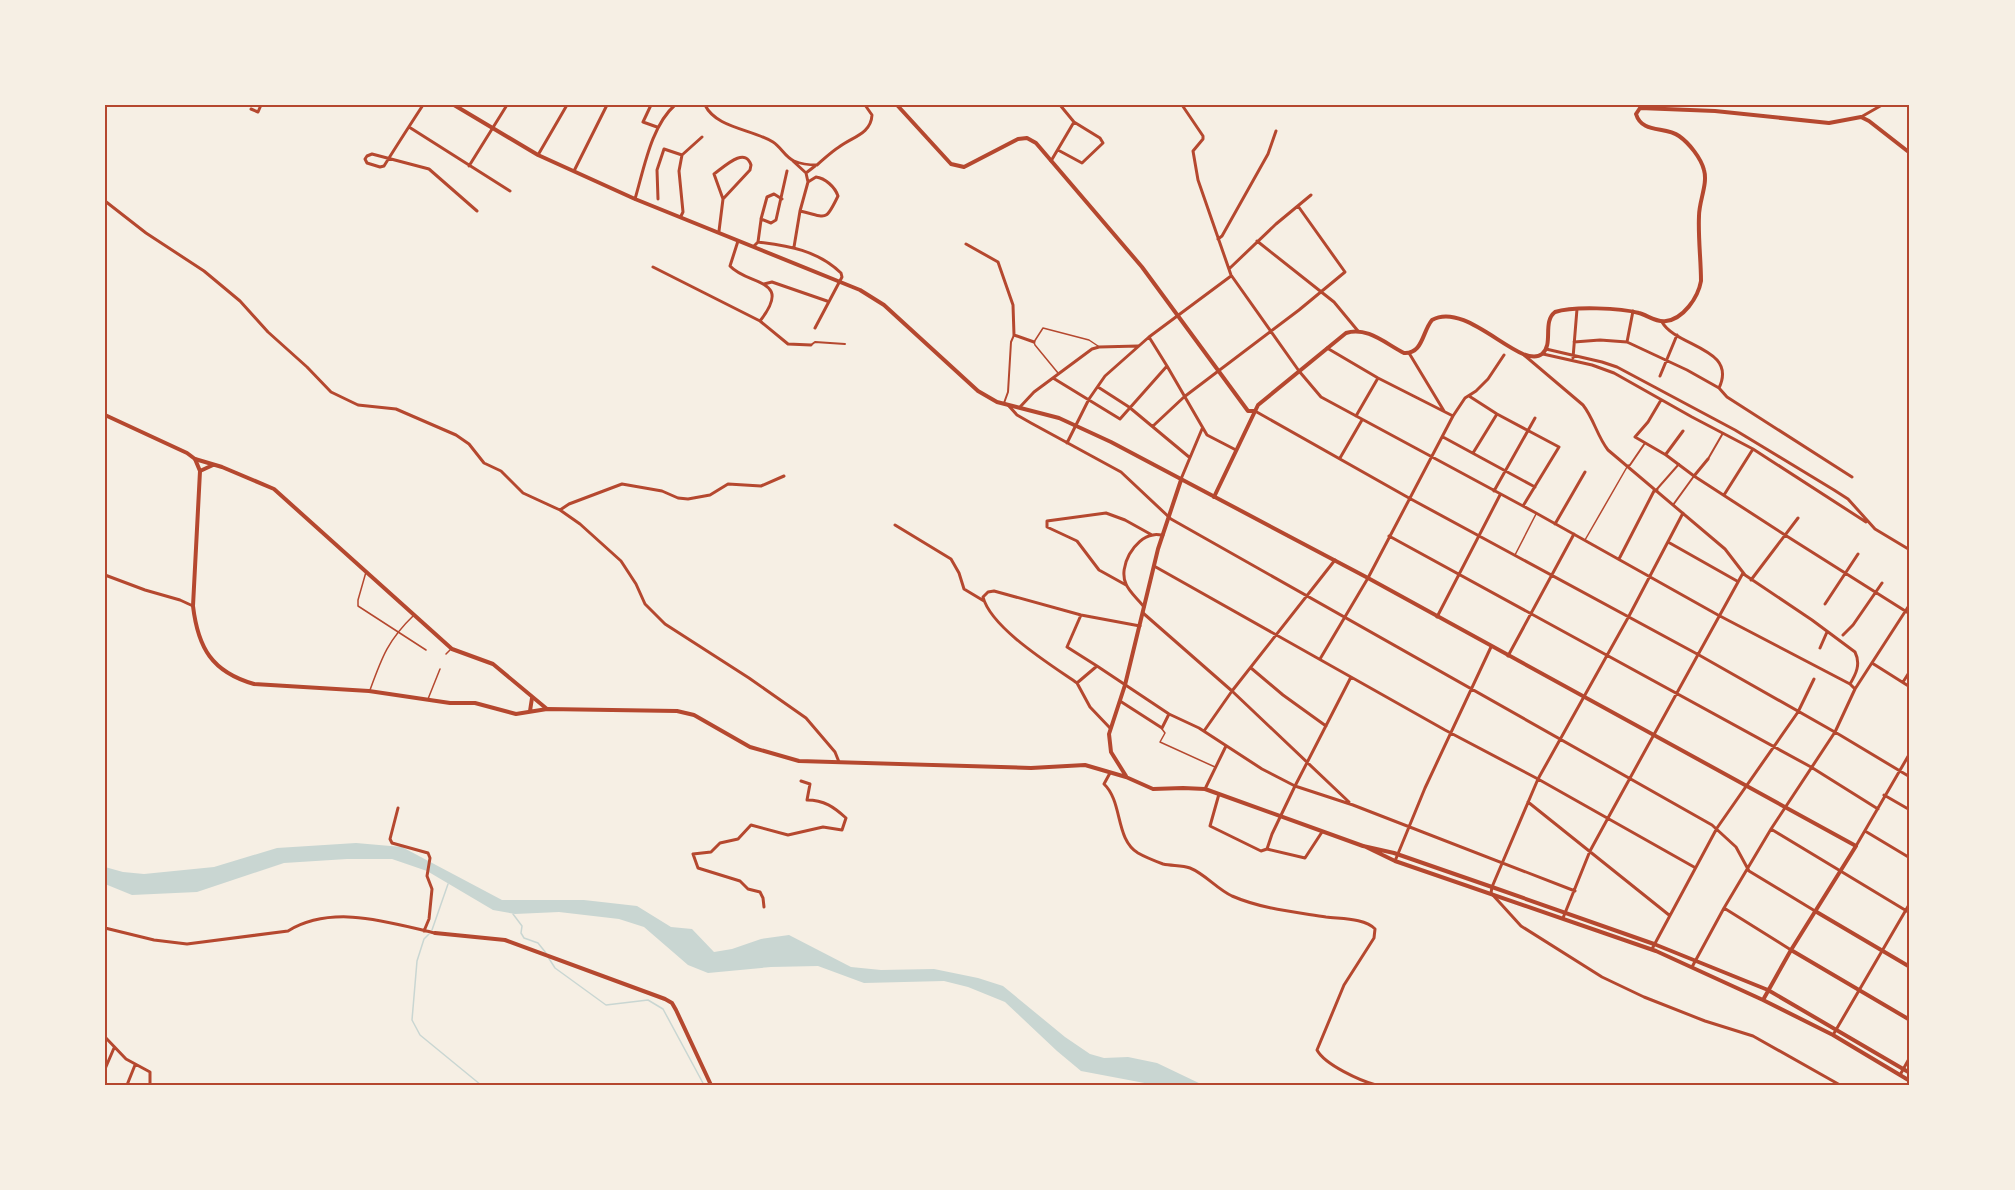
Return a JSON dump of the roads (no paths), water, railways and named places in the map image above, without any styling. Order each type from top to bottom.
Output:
[{"type":"main road","points":[[454,105],[538,155],[635,199],[756,244],[860,290],[884,305],[978,392],[1006,405],[1076,424],[1335,560],[1856,846],[1791,950],[1763,1000]]},
{"type":"main road","points":[[897,105],[951,164],[964,167],[1018,140],[1027,138],[1036,143],[1142,267],[1248,411],[1255,411]]},
{"type":"main road","points":[[1214,497],[1260,403],[1342,335],[1358,331],[1374,336],[1404,353],[1409,353],[1419,346],[1431,322],[1437,317],[1449,316],[1465,320],[1523,354],[1533,357],[1544,351],[1551,316],[1561,310],[1633,311],[1662,322],[1676,317],[1691,304],[1700,288],[1699,214],[1705,173],[1699,159],[1680,137],[1674,133],[1654,130],[1644,125],[1636,117],[1638,109],[1708,110],[1829,123],[1861,117],[1910,153]]},
{"type":"main road","points":[[105,416],[187,453],[195,459],[274,489],[452,649],[494,664],[547,709]]},
{"type":"main road","points":[[195,459],[200,471],[193,606],[196,628],[204,648],[214,663],[239,680],[254,684],[369,691],[450,703],[475,703],[516,714],[547,709],[684,712],[736,740],[799,761],[1031,768],[1085,765],[1126,777],[1153,789],[1204,789],[1363,846],[1398,854],[1492,886],[1653,947],[1833,1035],[1910,1081]]},
{"type":"main road","points":[[200,471],[213,465]]},
{"type":"main road","points":[[1126,777],[1110,752],[1108,739],[1110,728],[1125,685],[1168,516],[1181,480]]},
{"type":"main road","points":[[530,711],[532,698]]},
{"type":"main road","points":[[1110,773],[1118,764]]},
{"type":"main road","points":[[1363,846],[1395,861],[1696,961],[1768,990],[1910,1073]]},
{"type":"main road","points":[[1815,911],[1910,967]]},
{"type":"main road","points":[[435,933],[505,940],[665,999],[672,1003],[676,1010],[711,1085]]},
{"type":"main road","points":[[1791,950],[1910,1020]]},
{"type":"street","points":[[251,109],[258,112],[261,105]]},
{"type":"street","points":[[423,105],[389,158],[384,166],[367,163],[365,159],[372,154],[389,158],[429,169],[477,211]]},
{"type":"street","points":[[469,166],[507,105]]},
{"type":"street","points":[[538,155],[567,105]]},
{"type":"street","points":[[574,171],[607,105]]},
{"type":"street","points":[[651,105],[643,122],[657,127]]},
{"type":"street","points":[[635,199],[657,127],[666,113],[675,105]]},
{"type":"street","points":[[705,105],[710,115],[720,121],[774,142],[806,173],[808,182],[794,247]]},
{"type":"street","points":[[806,173],[841,146],[858,137],[868,127],[872,115],[865,105]]},
{"type":"street","points":[[1058,150],[1082,163],[1103,143],[1100,138],[1074,122],[1060,105]]},
{"type":"street","points":[[1182,105],[1203,136],[1192,151],[1198,180],[1231,275],[1299,371],[1321,397],[1536,513],[1718,615],[1850,684],[1855,689]]},
{"type":"street","points":[[1861,117],[1882,105]]},
{"type":"street","points":[[1051,161],[1074,122]]},
{"type":"street","points":[[409,127],[510,191]]},
{"type":"street","points":[[1218,239],[1222,236],[1268,154],[1276,131]]},
{"type":"street","points":[[681,216],[683,212],[679,171],[682,155],[702,137]]},
{"type":"street","points":[[657,199],[657,170],[664,149],[682,155]]},
{"type":"street","points":[[719,231],[723,199],[714,174],[738,157],[748,158],[751,165],[750,170],[723,199]]},
{"type":"street","points":[[792,160],[817,165]]},
{"type":"street","points":[[761,219],[771,223],[776,220],[787,171]]},
{"type":"street","points":[[800,211],[825,216],[830,214],[838,196],[836,191],[822,178],[816,177],[808,182]]},
{"type":"street","points":[[782,199],[774,194],[767,197],[763,204],[756,244],[794,247],[813,253],[830,262],[842,273],[815,328]]},
{"type":"street","points":[[1230,268],[1257,241],[1311,195]]},
{"type":"street","points":[[105,201],[146,233],[204,271],[240,301],[268,332],[331,392],[358,405],[396,409],[456,435],[469,444],[484,462],[501,471],[523,493],[560,510],[590,531],[621,561],[636,584],[645,604],[665,624],[806,718],[835,752],[839,762]]},
{"type":"street","points":[[1153,426],[1184,397],[1271,332],[1345,272],[1298,206]]},
{"type":"street","points":[[738,239],[730,266],[734,271],[764,284],[771,293],[772,303],[760,321]]},
{"type":"street","points":[[1257,241],[1334,302],[1358,331]]},
{"type":"street","points":[[966,244],[998,262],[1013,305],[1014,335],[1008,361],[1006,405],[1024,419],[1126,476],[1168,516],[1305,596],[1717,828],[1740,851],[1749,871],[1815,911]]},
{"type":"street","points":[[653,267],[760,321],[788,344],[811,345],[815,342],[845,344]]},
{"type":"street","points":[[1067,443],[1089,399],[1105,376],[1149,337],[1231,275]]},
{"type":"street","points":[[764,284],[772,282],[828,302]]},
{"type":"street","points":[[1573,361],[1577,309]]},
{"type":"street","points":[[1627,342],[1633,311]]},
{"type":"street","points":[[1662,322],[1668,330],[1709,352],[1720,364],[1723,374],[1719,388]]},
{"type":"street","points":[[1014,335],[1034,342]]},
{"type":"street","points":[[1660,376],[1677,335]]},
{"type":"street","points":[[1149,337],[1207,435],[1236,450]]},
{"type":"street","points":[[1574,342],[1600,340],[1627,342],[1666,360],[1719,388],[1727,398],[1852,477]]},
{"type":"street","points":[[1020,407],[1034,392],[1099,346],[1139,346]]},
{"type":"street","points":[[1328,348],[1378,378],[1453,416]]},
{"type":"street","points":[[1544,351],[1602,362],[1620,369],[1735,430],[1845,496],[1868,523]]},
{"type":"street","points":[[1544,351],[1610,370],[1753,449],[1910,550]]},
{"type":"street","points":[[1409,353],[1445,412]]},
{"type":"street","points":[[1523,354],[1583,405],[1590,415],[1601,442],[1608,450],[1725,549],[1743,573],[1857,655],[1857,669],[1850,684]]},
{"type":"street","points":[[1320,659],[1368,578],[1453,416],[1465,398],[1488,379],[1504,355]]},
{"type":"street","points":[[1053,378],[1120,419],[1167,366]]},
{"type":"street","points":[[1356,416],[1378,378]]},
{"type":"street","points":[[1098,387],[1129,407],[1189,457]]},
{"type":"street","points":[[1469,396],[1497,414],[1559,447],[1523,506]]},
{"type":"street","points":[[1661,400],[1648,423],[1635,437],[1910,614]]},
{"type":"street","points":[[1255,411],[1409,498],[1699,655],[1910,777]]},
{"type":"street","points":[[1473,453],[1497,414]]},
{"type":"street","points":[[1494,491],[1535,418]]},
{"type":"street","points":[[1340,458],[1362,420]]},
{"type":"street","points":[[1181,480],[1203,429]]},
{"type":"street","points":[[1666,455],[1683,431]]},
{"type":"street","points":[[1673,505],[1708,459],[1723,433]]},
{"type":"street","points":[[1443,437],[1535,487]]},
{"type":"street","points":[[1627,466],[1645,443]]},
{"type":"street","points":[[1724,495],[1753,449]]},
{"type":"street","points":[[1619,559],[1654,491],[1679,464]]},
{"type":"street","points":[[1555,524],[1585,472]]},
{"type":"street","points":[[560,510],[569,504],[622,484],[662,491],[688,500],[710,495],[728,484],[756,487],[784,476]]},
{"type":"street","points":[[1437,617],[1500,495]]},
{"type":"street","points":[[1144,607],[1126,585],[1099,570],[1077,541],[1047,527],[1047,521],[1106,513],[1125,520],[1152,535],[1163,535]]},
{"type":"street","points":[[1683,513],[1629,616],[1538,779],[1491,893],[1521,926],[1602,977],[1644,997],[1706,1021],[1754,1036],[1840,1085]]},
{"type":"street","points":[[1751,580],[1798,518]]},
{"type":"street","points":[[896,525],[951,559],[964,589],[984,601]]},
{"type":"street","points":[[1508,656],[1574,534]]},
{"type":"street","points":[[1126,585],[1123,568],[1127,558],[1138,543],[1152,535]]},
{"type":"street","points":[[1389,536],[1811,767],[1878,809]]},
{"type":"street","points":[[1668,542],[1737,580]]},
{"type":"street","points":[[1825,604],[1858,554]]},
{"type":"street","points":[[1204,731],[1232,691],[1335,560]]},
{"type":"street","points":[[1154,566],[1694,867]]},
{"type":"street","points":[[1563,918],[1590,851],[1699,655],[1737,580],[1743,573]]},
{"type":"street","points":[[105,575],[193,606]]},
{"type":"street","points":[[1843,635],[1853,626],[1882,583]]},
{"type":"street","points":[[1110,728],[1090,707],[1077,683],[1032,651],[994,618],[986,608],[984,597],[988,592],[994,591],[1081,615],[1140,626]]},
{"type":"street","points":[[1692,967],[1771,829],[1834,732],[1855,689],[1910,604]]},
{"type":"street","points":[[1143,614],[1232,691],[1353,805]]},
{"type":"street","points":[[1081,615],[1067,647],[1168,714],[1204,731],[1262,769],[1295,786],[1353,805],[1575,891]]},
{"type":"street","points":[[1820,648],[1827,632]]},
{"type":"street","points":[[1395,861],[1450,733],[1491,646]]},
{"type":"street","points":[[1872,663],[1910,687]]},
{"type":"street","points":[[1077,683],[1097,666]]},
{"type":"street","points":[[1251,668],[1326,726]]},
{"type":"street","points":[[1903,682],[1910,671]]},
{"type":"street","points":[[1268,849],[1272,834],[1307,761],[1352,677]]},
{"type":"street","points":[[1653,947],[1717,828],[1798,712],[1814,679]]},
{"type":"street","points":[[1120,701],[1161,728],[1168,714]]},
{"type":"street","points":[[1204,789],[1226,746]]},
{"type":"street","points":[[1856,846],[1910,753]]},
{"type":"street","points":[[1110,773],[1104,784],[1109,788],[1116,803],[1124,836],[1136,852],[1162,863],[1189,867],[1227,894],[1249,902],[1272,908],[1355,921],[1371,925],[1375,929],[1374,938],[1344,985],[1317,1050],[1322,1058],[1376,1085]]},
{"type":"street","points":[[764,907],[760,891],[748,889],[740,881],[699,868],[693,854],[711,852],[720,843],[738,839],[751,825],[788,835],[823,827],[842,830],[846,818],[834,807],[821,801],[807,800],[810,784],[801,781]]},
{"type":"street","points":[[1219,794],[1210,826],[1261,851],[1268,849],[1305,858],[1322,831]]},
{"type":"street","points":[[1884,795],[1910,810]]},
{"type":"street","points":[[1528,802],[1669,915]]},
{"type":"street","points":[[398,808],[390,839],[392,843],[428,853],[430,858],[427,873],[432,889],[426,931]]},
{"type":"street","points":[[1771,829],[1908,911]]},
{"type":"street","points":[[1865,831],[1910,858]]},
{"type":"street","points":[[1833,1035],[1882,950],[1908,911],[1910,903]]},
{"type":"street","points":[[1724,908],[1791,950]]},
{"type":"street","points":[[105,928],[154,940],[187,945],[291,929],[300,923],[351,915],[435,933]]},
{"type":"street","points":[[105,1037],[114,1048],[135,1065],[150,1073],[150,1085]]},
{"type":"street","points":[[105,1069],[114,1048]]},
{"type":"street","points":[[1900,1075],[1910,1057]]},
{"type":"street","points":[[128,1085],[135,1065]]},
{"type":"lane","points":[[1059,374],[1034,342],[1041,329],[1045,327],[1089,340],[1099,346]]},
{"type":"lane","points":[[1585,540],[1627,466]]},
{"type":"lane","points":[[1515,555],[1536,513]]},
{"type":"lane","points":[[366,572],[358,606],[426,650]]},
{"type":"lane","points":[[369,691],[383,652],[397,630],[414,614]]},
{"type":"lane","points":[[446,654],[452,649]]},
{"type":"lane","points":[[427,700],[440,669]]},
{"type":"lane","points":[[1161,728],[1165,733],[1160,742],[1215,767]]},
{"type":"waterway","points":[[432,930],[448,884]]},
{"type":"waterway","points":[[513,914],[522,926],[521,933],[524,938],[538,943],[546,953]]},
{"type":"waterway","points":[[429,934],[424,939],[417,961],[412,1020],[420,1035],[481,1085]]},
{"type":"waterway","points":[[548,957],[555,968],[606,1005],[648,1000],[663,1009],[704,1085]]}]
